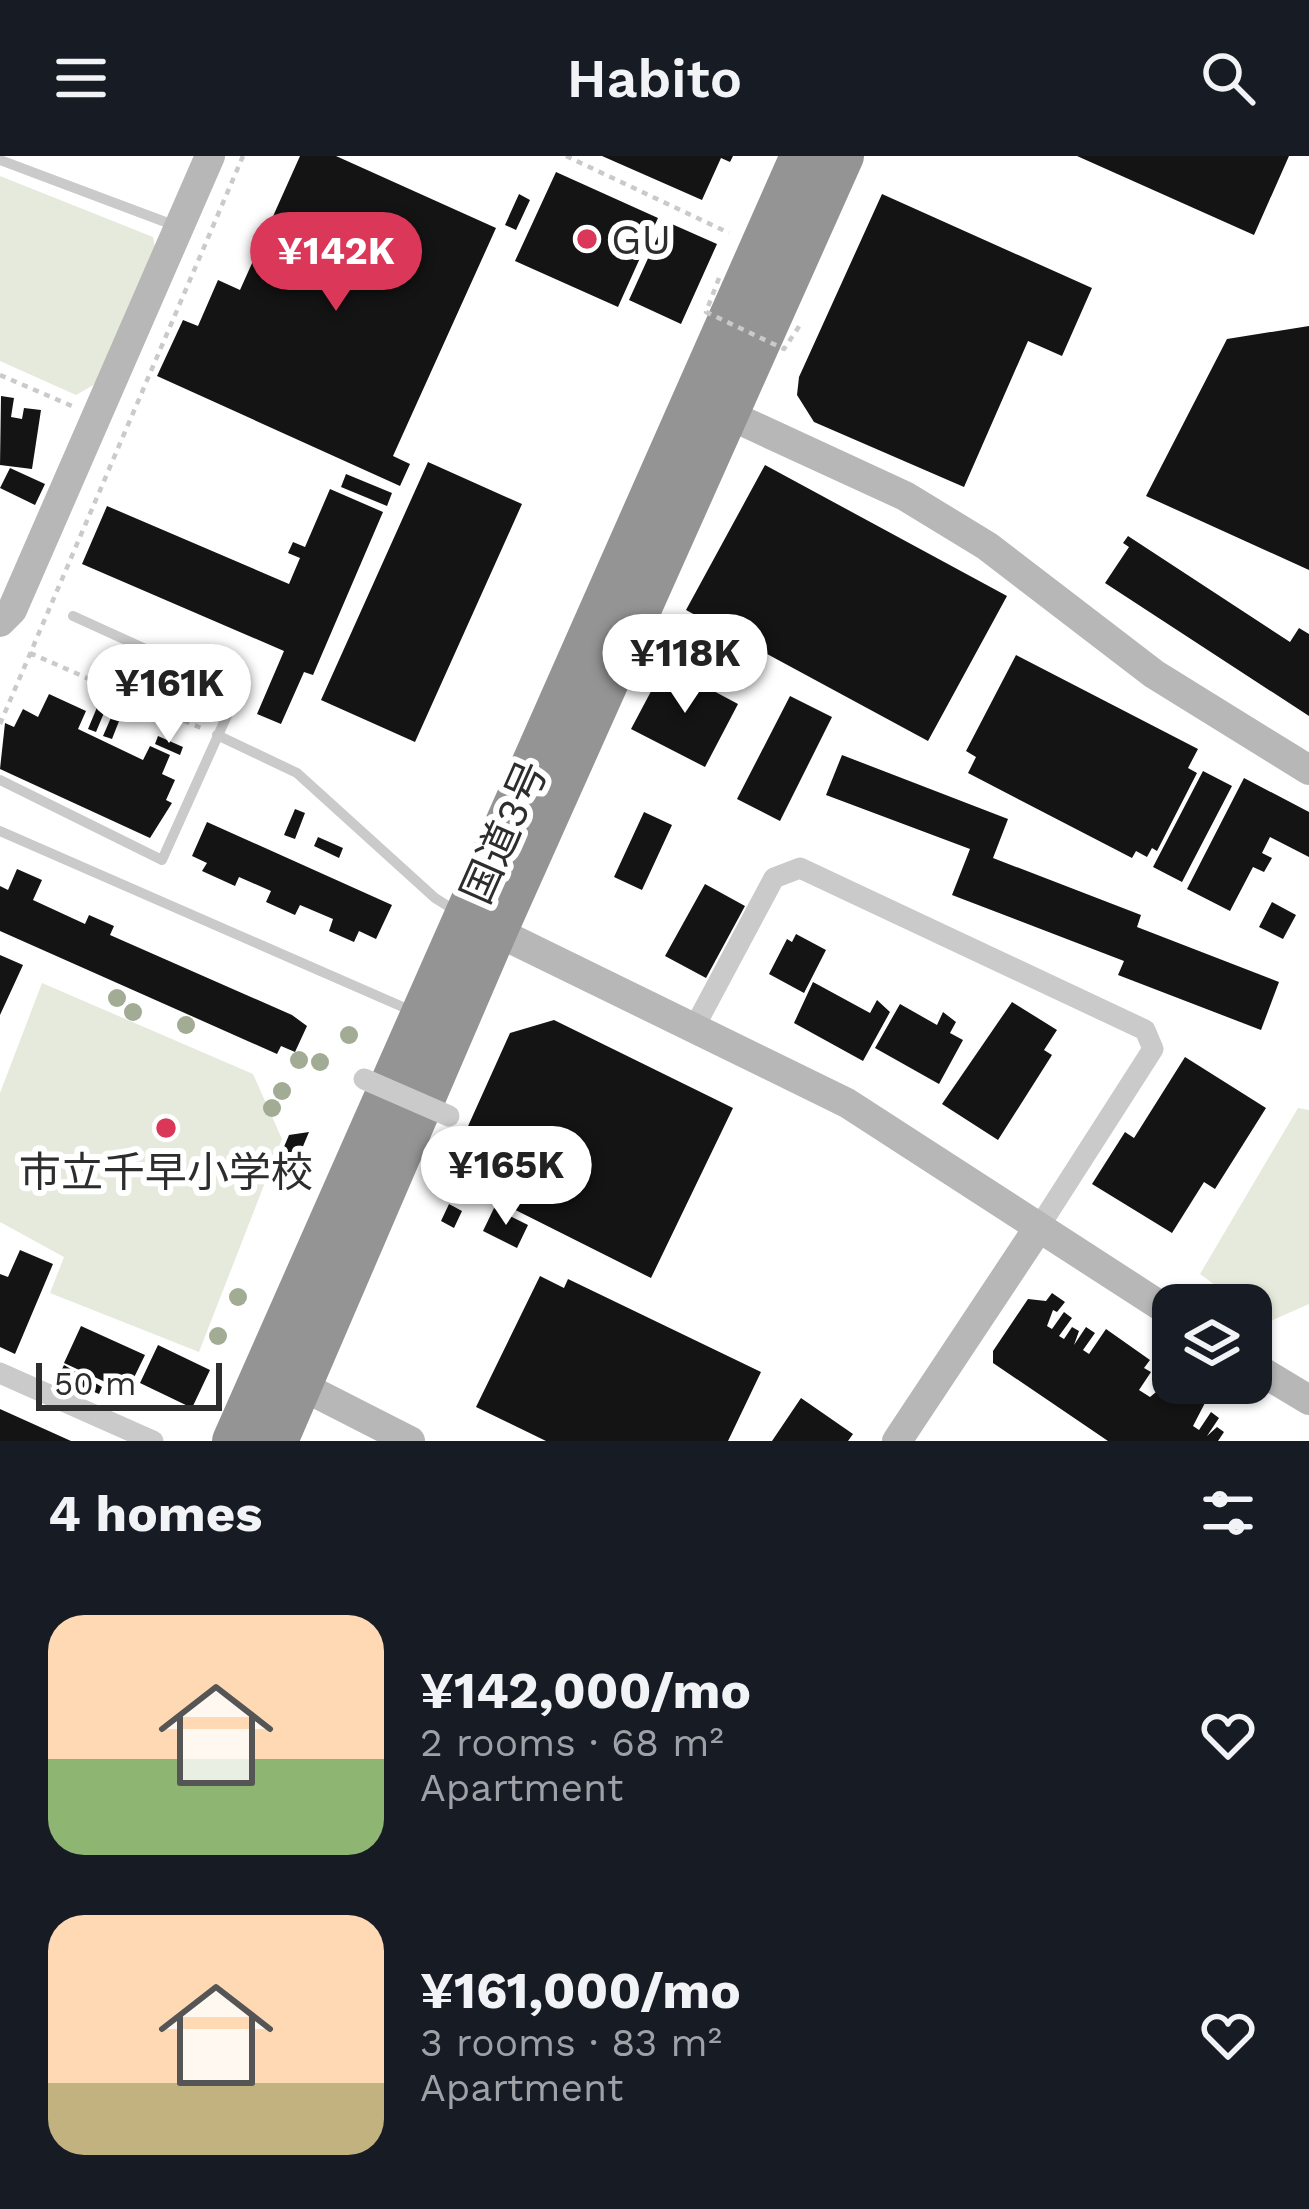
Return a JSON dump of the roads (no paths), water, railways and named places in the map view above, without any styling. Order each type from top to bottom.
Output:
[{"type":"highway","name":"国道3号","points":[[277,1441],[481,924],[801,156]]},
{"type":"highway","name":"国道3号","points":[[233,1441],[421,1015],[481,924],[727,414],[843,156]]},
{"type":"street","points":[[0,622],[12,610],[112,424],[180,227],[210,156]]},
{"type":"street","points":[[727,414],[904,496],[987,546],[1181,693],[1309,770]]},
{"type":"street","points":[[694,1028],[774,878],[800,868],[1145,1030],[1153,1048],[896,1441]]},
{"type":"street","points":[[481,924],[847,1103],[1152,1300]]},
{"type":"street","points":[[364,1079],[449,1116]]},
{"type":"street","points":[[0,1373],[154,1441]]},
{"type":"street","points":[[1272,1378],[1309,1400]]},
{"type":"street","points":[[300,1385],[410,1441]]},
{"type":"lane","points":[[0,160],[180,227]]},
{"type":"lane","points":[[0,780],[162,860],[238,691],[73,616]]},
{"type":"lane","points":[[217,735],[297,773],[435,898],[481,924]]},
{"type":"lane","points":[[0,831],[421,1015]]},
{"type":"place","name":"GU","points":[[587,239]]},
{"type":"place","name":"市立千早小学校","points":[[166,1128]]}]
